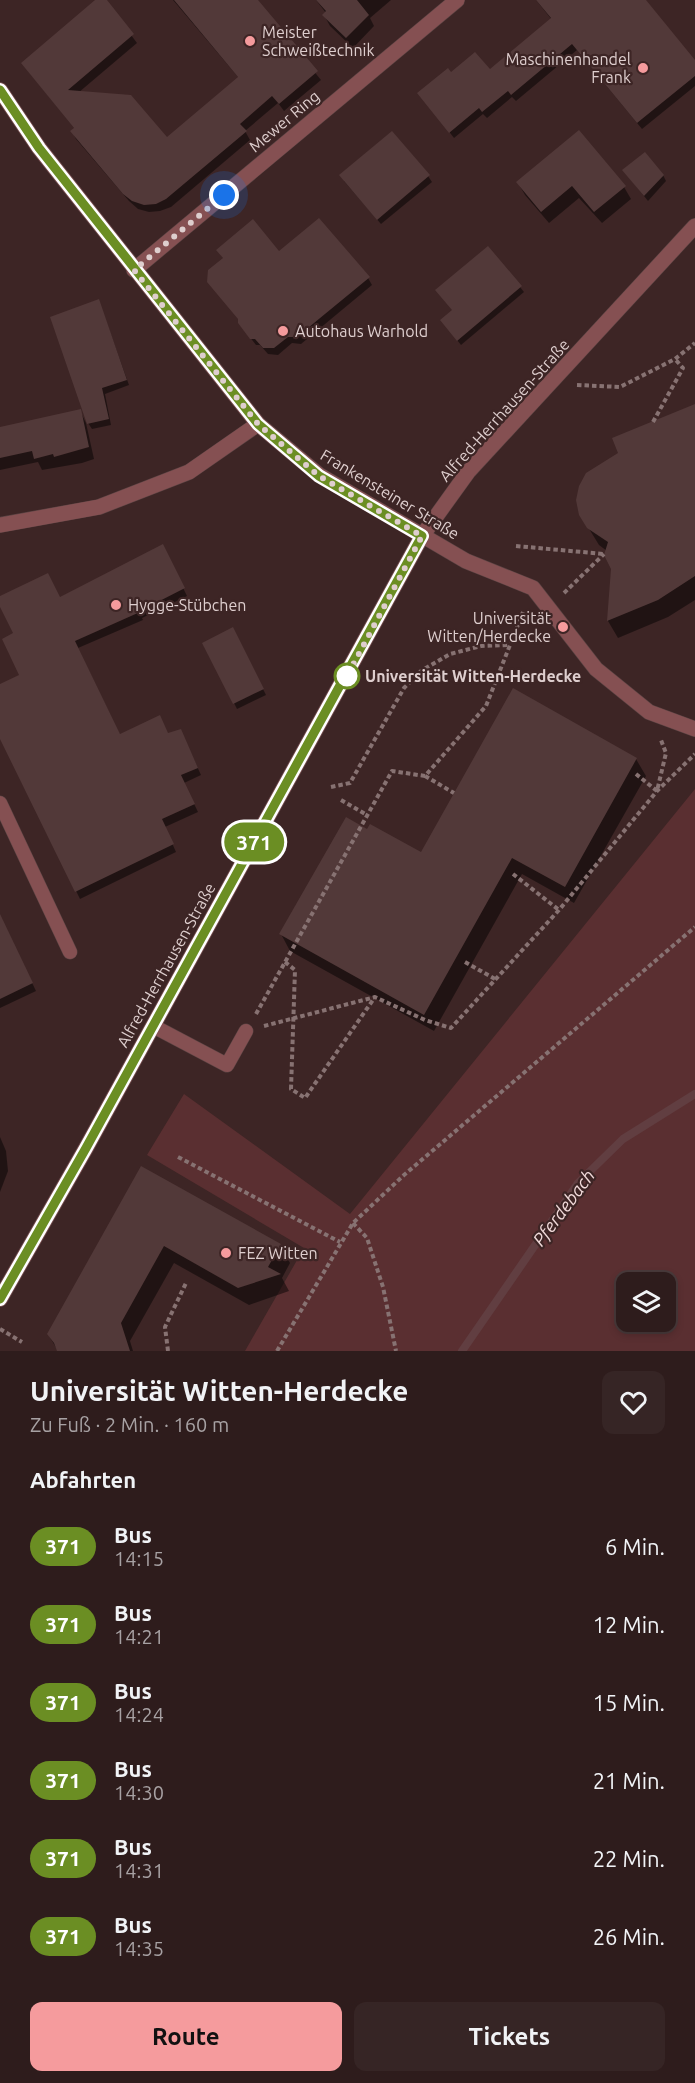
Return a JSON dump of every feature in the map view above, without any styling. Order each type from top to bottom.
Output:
[{"type":"street","name":"Mewer Ring","points":[[134,270],[457,0]]},
{"type":"street","name":"Frankensteiner Straße","points":[[0,90],[39,148],[258,424],[319,476],[466,561],[533,588]]},
{"type":"street","name":"Alfred-Herrhausen-Straße","points":[[0,1299],[86,1148],[422,536],[468,472],[695,226]]},
{"type":"street","points":[[0,525],[99,507],[189,472],[258,424]]},
{"type":"street","points":[[533,588],[596,669],[649,712],[695,729]]},
{"type":"lane","points":[[0,804],[70,952]]},
{"type":"lane","points":[[153,1026],[227,1065],[246,1031]]},
{"type":"path","points":[[549,384],[620,387],[675,359],[695,343]]},
{"type":"path","points":[[653,422],[683,368],[675,359]]},
{"type":"path","points":[[425,776],[486,706],[533,588],[563,594],[604,554],[516,546]]},
{"type":"path","points":[[331,787],[350,783],[404,688],[421,671],[450,654],[481,645],[510,645]]},
{"type":"path","points":[[649,712],[666,753],[657,791]]},
{"type":"path","points":[[246,1031],[375,997],[425,1020],[451,1028],[559,910],[657,791],[695,754]]},
{"type":"path","points":[[246,1031],[392,771],[425,776],[454,793]]},
{"type":"path","points":[[636,774],[657,791]]},
{"type":"path","points":[[341,800],[367,815]]},
{"type":"path","points":[[513,874],[559,910]]},
{"type":"path","points":[[277,1351],[353,1223],[404,1174],[695,927]]},
{"type":"path","points":[[285,962],[295,970],[291,1089],[305,1098],[375,997]]},
{"type":"path","points":[[465,962],[495,979]]},
{"type":"path","points":[[178,1157],[340,1242]]},
{"type":"path","points":[[353,1223],[367,1238],[374,1257],[383,1287],[396,1351]]},
{"type":"path","points":[[168,1351],[165,1327],[186,1283]]},
{"type":"path","points":[[0,1329],[22,1342]]},
{"type":"shaded area","points":[[695,789],[695,1351],[245,1351],[304,1248],[147,1155],[184,1094],[350,1214]]},
{"type":"building","points":[[95,0],[107,0],[134,34],[68,90],[131,95],[167,137],[238,77],[174,0],[258,0],[318,71],[279,104],[272,96],[240,124],[247,131],[166,199],[156,204],[144,205],[132,201],[123,194],[70,131],[74,128],[21,63]]},
{"type":"building","points":[[316,0],[357,0],[369,15],[346,38],[322,15],[326,11]]},
{"type":"building","name":"Maschinenhandel Frank","points":[[536,0],[646,0],[695,60],[695,76],[637,123],[572,44],[511,95],[508,91],[482,112],[479,108],[449,133],[417,93],[448,68],[451,72],[475,52],[490,69],[551,18]]},
{"type":"building","points":[[579,130],[626,186],[594,212],[572,186],[541,212],[516,182]]},
{"type":"building","points":[[392,131],[430,175],[377,220],[339,175]]},
{"type":"building","points":[[645,152],[664,175],[644,196],[622,170]]},
{"type":"building","points":[[319,218],[370,277],[297,337],[288,337],[274,348],[263,348],[255,339],[250,339],[238,323],[238,319],[207,282],[208,270],[223,258],[216,250],[253,219],[279,251]]},
{"type":"building","points":[[488,246],[522,286],[457,341],[440,320],[452,310],[435,290]]},
{"type":"building","points":[[99,299],[127,380],[102,388],[109,419],[87,424],[50,317]]},
{"type":"building","points":[[695,404],[695,576],[658,600],[607,621],[611,569],[604,555],[608,542],[587,528],[579,515],[576,500],[579,486],[586,473],[618,453],[612,438]]},
{"type":"building","points":[[81,409],[89,447],[54,457],[53,454],[34,459],[32,451],[0,458],[0,427]]},
{"type":"building","points":[[163,544],[185,588],[140,612],[75,641],[120,734],[160,715],[168,733],[181,729],[198,768],[181,775],[195,804],[162,819],[174,844],[75,892],[0,739],[0,684],[19,675],[2,639],[13,633],[0,607],[0,596],[48,573],[60,597]]},
{"type":"building","points":[[233,627],[264,689],[233,704],[202,643]]},
{"type":"building","points":[[513,688],[637,758],[565,887],[512,858],[424,1015],[279,934],[346,817],[367,829],[370,824],[421,852]]},
{"type":"building","points":[[0,914],[33,983],[0,999]]},
{"type":"building","name":"FEZ Witten","points":[[141,1166],[281,1244],[268,1267],[281,1274],[238,1288],[164,1246],[121,1323],[130,1351],[57,1351],[47,1334]]},
{"type":"waterway","name":"Pferdebach","points":[[462,1351],[578,1183],[623,1139],[695,1094]]},
{"type":"bus line","name":"371","points":[[0,90],[39,148],[258,424],[319,476],[422,536],[361,651],[0,1299]]},
{"type":"place","name":"Meister Schweißtechnik","points":[[250,41]]},
{"type":"place","name":"Maschinenhandel Frank","points":[[643,68]]},
{"type":"place","name":"Autohaus Warhold","points":[[283,331]]},
{"type":"place","name":"Hygge-Stübchen","points":[[116,605]]},
{"type":"place","name":"Universität Witten/Herdecke","points":[[563,627]]},
{"type":"place","name":"Universität Witten-Herdecke","points":[[347,676]]},
{"type":"place","name":"FEZ Witten","points":[[226,1253]]},
{"type":"route","points":[[224,195],[134,270],[258,424],[319,476],[422,536],[347,676]]}]
